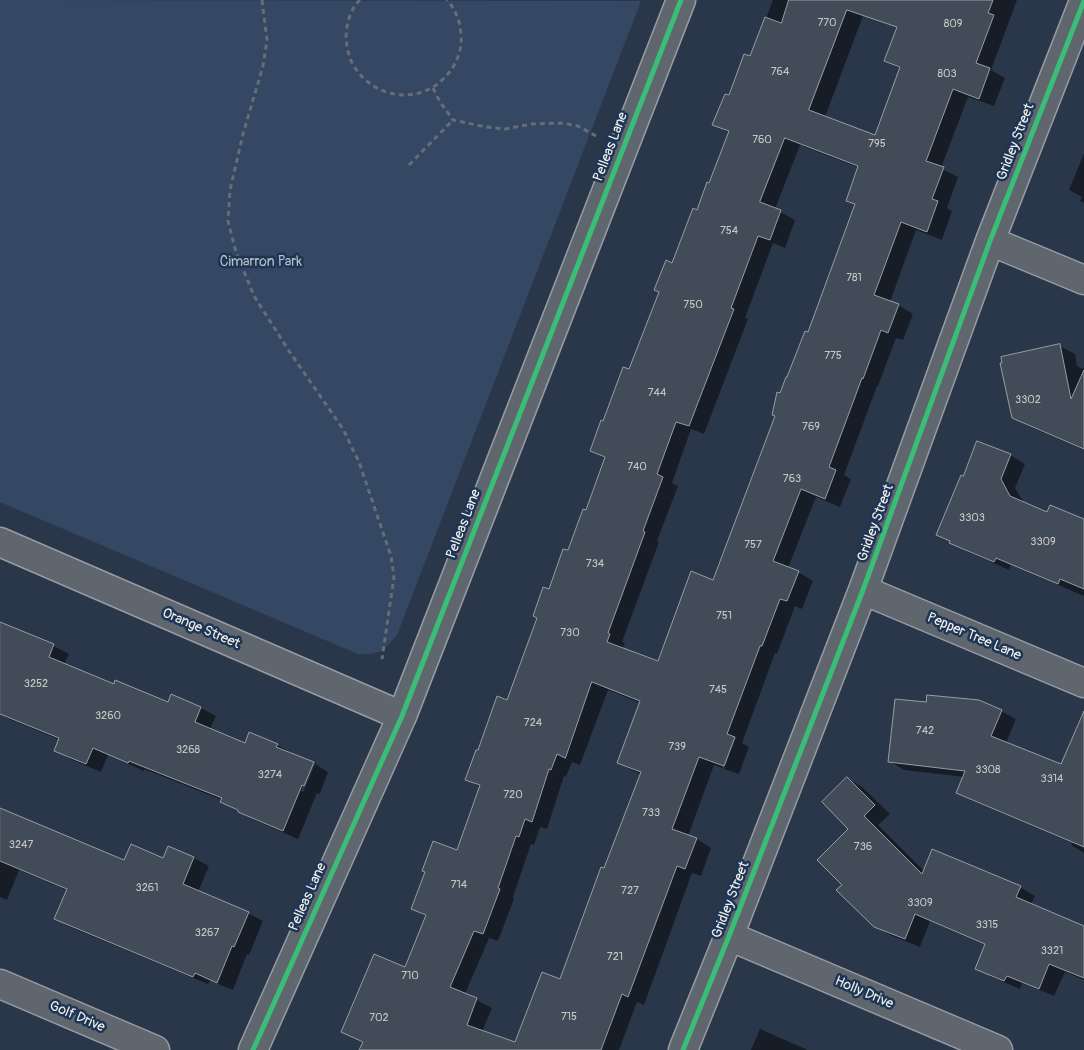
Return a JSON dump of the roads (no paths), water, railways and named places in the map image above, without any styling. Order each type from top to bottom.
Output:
[{"type":"street","name":"Pelleas Lane","points":[[253,1050],[402,716],[680,0]]},
{"type":"street","name":"Gridley Street","points":[[683,1050],[863,590],[990,241],[1084,0]]},
{"type":"street","points":[[990,241],[1084,280]]},
{"type":"street","name":"Orange Street","points":[[0,542],[402,716]]},
{"type":"street","name":"Pepper Tree Lane","points":[[863,590],[1084,683]]},
{"type":"street","name":"Holly Drive","points":[[729,936],[998,1050]]},
{"type":"street","name":"Golf Drive","points":[[0,984],[155,1050]]},
{"type":"park label","name":"Cimarron Park","points":[[261,262]]}]
